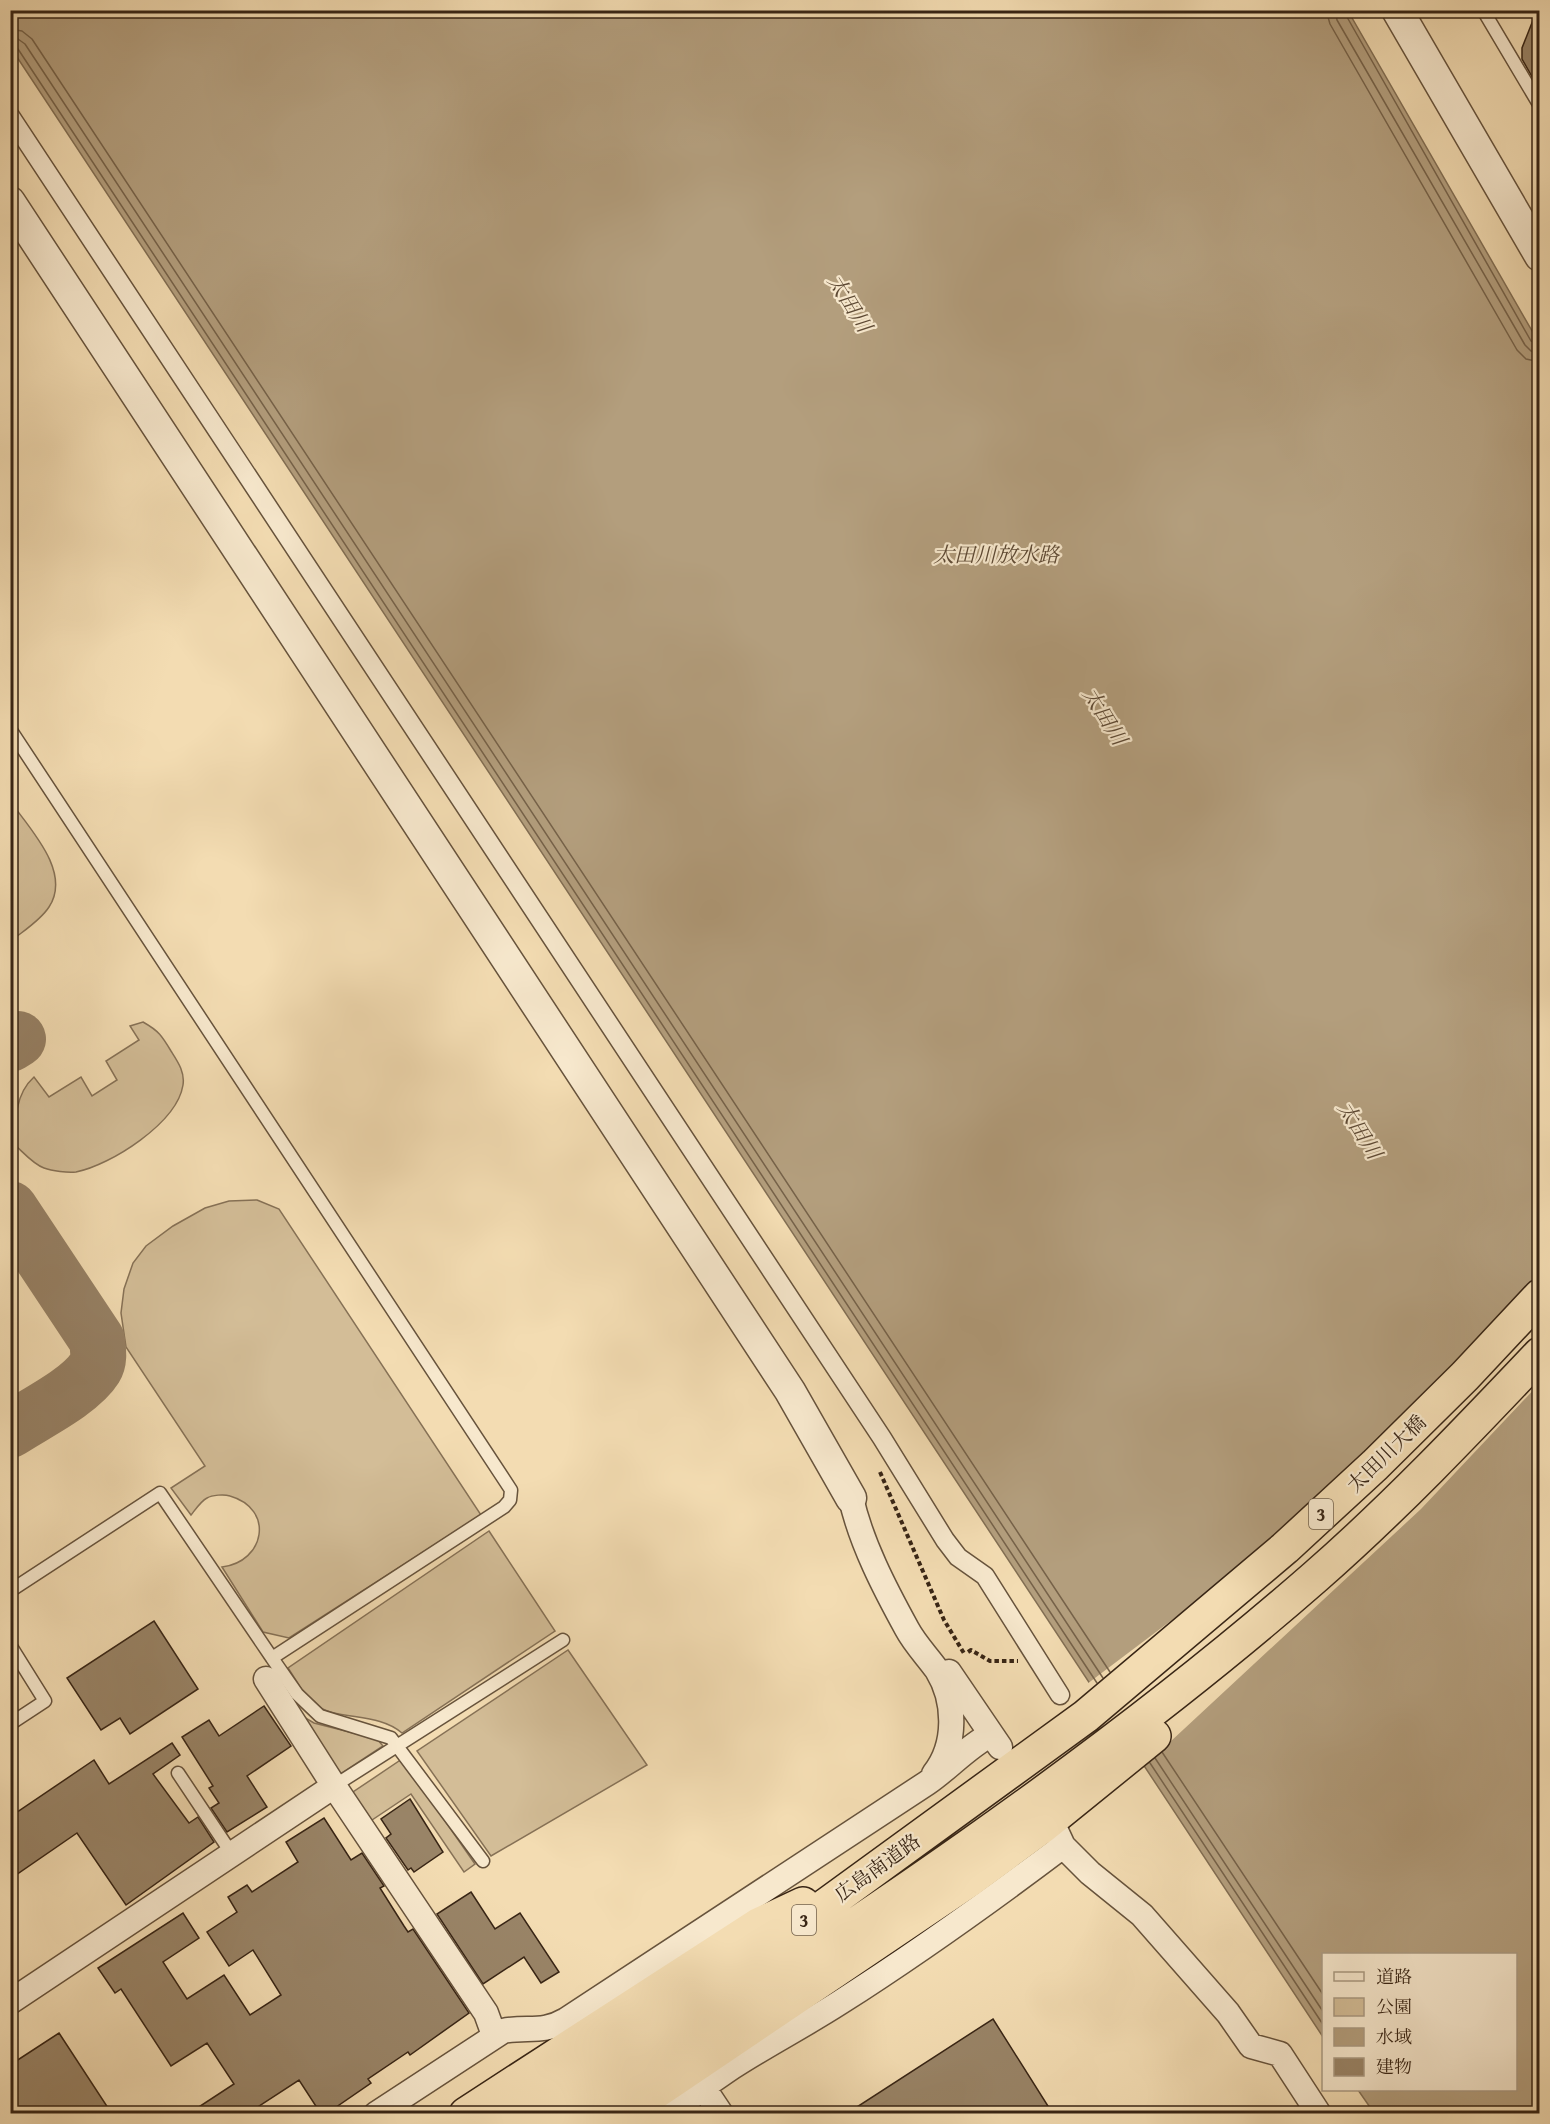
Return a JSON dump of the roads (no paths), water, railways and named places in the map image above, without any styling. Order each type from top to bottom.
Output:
[{"type":"highway","name":"太田川大橋","points":[[1086,1716],[1285,1548],[1465,1376],[1539,1296]]},
{"type":"highway","name":"太田川大橋","points":[[1316,1577],[1400,1498],[1539,1354]]},
{"type":"highway","name":"広島南道路","points":[[568,2114],[1114,1756],[1221,1677],[1316,1577]]},
{"type":"highway","name":"広島南道路","points":[[514,2114],[767,1948],[1086,1716]]},
{"type":"highway","points":[[623,2114],[971,1879],[1114,1756]]},
{"type":"highway","points":[[466,2114],[758,1925],[865,1875]]},
{"type":"street","points":[[1397,10],[1537,244]]},
{"type":"street","points":[[10,116],[882,1438],[945,1540],[957,1557],[984,1576],[1060,1695]]},
{"type":"street","points":[[10,202],[790,1391],[851,1498],[867,1518],[896,1579],[945,1666],[995,1741],[972,1744],[960,1759],[927,1783],[566,2020],[540,2031],[517,2028],[495,2036],[375,2114]]},
{"type":"street","points":[[851,1498],[856,1520],[898,1612],[908,1631],[937,1671],[947,1692],[951,1716],[949,1745],[941,1765],[927,1783]]},
{"type":"street","points":[[269,1669],[334,1786],[486,2013],[495,2036]]},
{"type":"street","points":[[10,2002],[334,1786]]},
{"type":"street","points":[[672,2114],[703,2087],[914,1954],[1060,1840],[1090,1873],[1142,1915],[1228,2013],[1251,2046],[1280,2054],[1319,2114]]},
{"type":"street","points":[[703,2087],[721,2114]]},
{"type":"lane","points":[[1483,10],[1539,106]]},
{"type":"lane","points":[[10,729],[511,1490],[510,1500],[504,1507],[269,1669]]},
{"type":"lane","points":[[10,1591],[160,1493],[269,1669],[320,1716],[382,1733],[398,1745],[483,1861]]},
{"type":"lane","points":[[334,1786],[563,1640]]},
{"type":"lane","points":[[10,1645],[45,1701],[10,1724]]},
{"type":"lane","points":[[178,1773],[232,1854]]},
{"type":"water","name":"太田川放水路","points":[[10,11],[1348,11],[1539,343],[1539,2113],[1374,2113],[1359,2091],[1517,2091],[1517,1953],[1322,1953],[1322,2035],[11,48]]},
{"type":"water label","name":"太田川","points":[[850,303]]},
{"type":"water label","name":"太田川","points":[[1105,716]]},
{"type":"water label","name":"太田川","points":[[1360,1130]]}]
